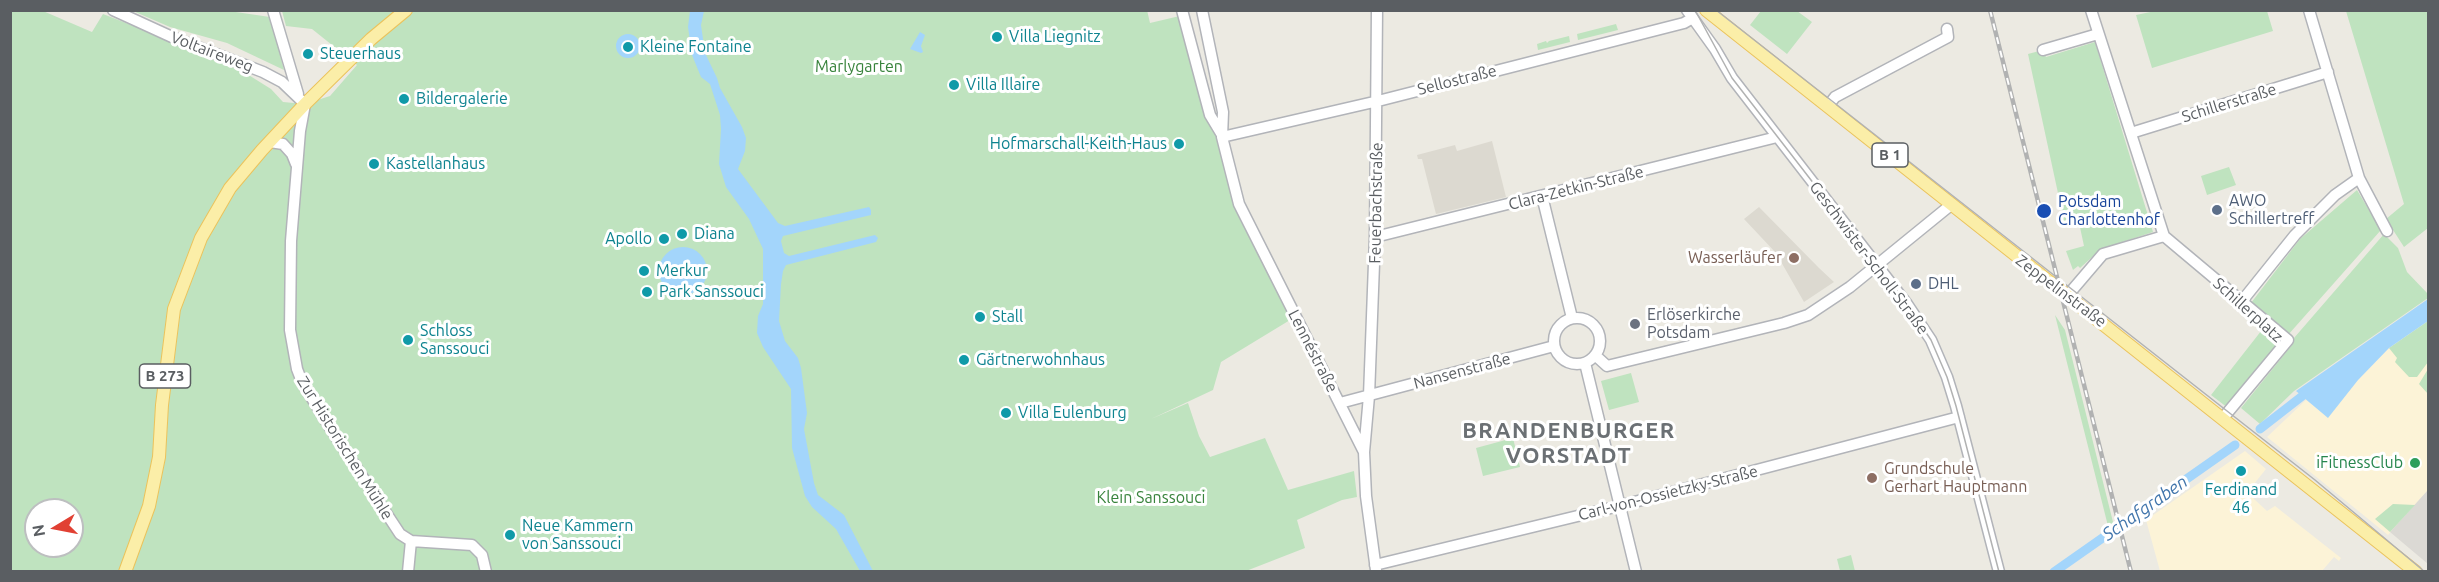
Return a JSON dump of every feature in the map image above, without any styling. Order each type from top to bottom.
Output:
[{"type":"main road","name":"B 273","points":[[125,572],[149,506],[159,457],[162,405],[174,309],[201,238],[230,188],[270,142],[301,99],[406,10]]},
{"type":"main road","name":"Zeppelinstraße","points":[[1706,10],[2416,572]]},
{"type":"street","name":"Voltaireweg","points":[[113,10],[172,37],[264,72],[301,99]]},
{"type":"street","points":[[273,10],[301,99]]},
{"type":"street","name":"Lennéstraße","points":[[1182,10],[1210,115],[1222,137],[1239,204],[1364,452],[1366,496],[1376,568]]},
{"type":"street","name":"Lennéstraße","points":[[1202,10],[1223,112],[1222,137]]},
{"type":"street","name":"Feuerbachstraße","points":[[1364,452],[1369,396],[1375,237],[1378,101],[1377,10]]},
{"type":"street","points":[[2068,295],[2103,254],[2164,236],[2091,10]]},
{"type":"street","points":[[2309,10],[2360,178],[2387,231]]},
{"type":"street","name":"Sellostraße","points":[[1222,137],[1378,101],[1684,23],[1689,15]]},
{"type":"street","name":"Geschwister-Scholl-Straße","points":[[1689,15],[1715,49],[1732,78],[1914,313],[1931,340],[1947,377],[1959,417],[1999,572]]},
{"type":"street","points":[[1828,106],[1835,97],[1947,37],[1947,29]]},
{"type":"street","points":[[2043,50],[2098,34]]},
{"type":"street","name":"Schillerstraße","points":[[2131,133],[2328,72]]},
{"type":"street","name":"Zur Historischen Mühle","points":[[301,99],[291,242],[290,330],[297,369],[302,382],[331,429],[396,529],[411,541]]},
{"type":"street","name":"Clara-Zetkin-Straße","points":[[1375,237],[1777,137]]},
{"type":"street","points":[[270,142],[278,141],[287,148],[297,167]]},
{"type":"street","points":[[2242,301],[2295,235],[2335,195],[2360,178]]},
{"type":"street","points":[[1542,196],[1572,318]]},
{"type":"street","points":[[1596,356],[1607,366],[1784,323],[1808,315],[1827,304],[1952,204]]},
{"type":"street","name":"Schillerplatz","points":[[2164,236],[2288,340],[2223,418]]},
{"type":"street","points":[[1572,318],[1586,319],[1597,328],[1601,342],[1596,356],[1585,363],[1577,364],[1563,359],[1554,346],[1556,332],[1565,321],[1572,318]]},
{"type":"street","name":"Nansenstraße","points":[[1369,396],[1554,346]]},
{"type":"street","points":[[1585,363],[1636,572]]},
{"type":"street","points":[[1340,403],[1369,396]]},
{"type":"street","name":"Carl-von-Ossietzky-Straße","points":[[1376,568],[1959,417]]},
{"type":"street","points":[[408,572],[411,541],[472,545],[482,555],[486,572]]},
{"type":"shaded area","points":[[1492,141],[1506,197],[1436,214],[1422,159],[1418,159],[1417,155],[1455,145],[1457,151]]},
{"type":"shaded area","name":"Wasserläufer","points":[[1759,207],[1834,282],[1804,302],[1776,253],[1744,219]]},
{"type":"shaded area","points":[[2428,321],[2428,490],[2388,535],[2267,437],[2306,400],[2328,417],[2358,380],[2389,348]]},
{"type":"shaded area","points":[[2245,451],[2266,469],[2250,489],[2254,499],[2267,511],[2275,506],[2341,558],[2339,561],[2334,557],[2322,571],[2160,571],[2146,520]]},
{"type":"shaded area","points":[[2428,490],[2428,564],[2390,532]]},
{"type":"green space","name":"Park Sanssouci","points":[[1147,10],[1150,23],[1184,15],[1239,204],[1295,317],[1221,362],[1213,390],[1151,419],[1188,403],[1199,436],[1210,457],[1265,438],[1288,490],[1354,471],[1357,497],[1342,500],[1297,520],[1305,548],[1246,571],[11,571],[10,11],[43,11],[92,32],[103,14],[231,64],[271,89],[283,102],[305,104],[330,96],[357,65],[312,29],[286,26],[282,11]]},
{"type":"green space","points":[[2160,10],[2267,11],[2273,31],[2152,68],[2136,15]]},
{"type":"green space","points":[[133,11],[229,11],[270,17],[284,70],[227,43],[170,27]]},
{"type":"green space","points":[[1761,11],[1797,11],[1812,22],[1787,54],[1750,25]]},
{"type":"green space","points":[[2346,11],[2428,11],[2428,228],[2404,247],[2386,219],[2404,204]]},
{"type":"green space","points":[[1616,24],[1618,30],[1578,40],[1577,34]]},
{"type":"green space","points":[[1569,36],[1570,42],[1538,50],[1537,44]]},
{"type":"green space","points":[[2095,42],[2153,232],[2101,249],[2080,268],[2078,266],[2073,270],[2066,251],[2084,246],[2078,218],[2064,221],[2028,54],[2043,50],[2046,57]]},
{"type":"green space","points":[[2229,167],[2236,185],[2207,195],[2201,176]]},
{"type":"green space","points":[[2357,190],[2381,230],[2288,335],[2251,303],[2300,239]]},
{"type":"green space","points":[[2384,234],[2398,248],[2407,272],[2428,294],[2428,298],[2294,391],[2260,424],[2241,408],[2292,345],[2294,338]]},
{"type":"green space","points":[[2055,315],[2065,330],[2114,526],[2109,530]]},
{"type":"green space","points":[[2428,321],[2428,362],[2417,377],[2409,377],[2395,362],[2397,358],[2389,348]]},
{"type":"green space","points":[[2265,326],[2283,342],[2228,408],[2211,395]]},
{"type":"green space","points":[[2428,369],[2428,394],[2419,384]]},
{"type":"green space","points":[[1631,373],[1639,402],[1609,410],[1601,381]]},
{"type":"green space","points":[[1513,438],[1520,467],[1483,476],[1476,448]]},
{"type":"green space","points":[[2393,504],[2415,505],[2390,532],[2375,519]]},
{"type":"green space","points":[[1851,555],[1855,571],[1840,571],[1837,559]]},
{"type":"water","points":[[690,11],[704,11],[701,25],[705,53],[746,138],[745,151],[738,169],[778,223],[785,226],[869,207],[871,210],[871,215],[783,236],[781,241],[784,253],[789,256],[875,235],[878,238],[876,242],[786,265],[781,284],[779,321],[785,341],[798,358],[801,368],[807,413],[804,429],[818,495],[844,515],[873,571],[860,571],[836,529],[812,507],[805,496],[792,448],[791,389],[763,347],[757,333],[758,316],[763,304],[763,249],[749,219],[726,187],[719,164],[720,115],[710,84],[701,77],[692,55],[688,27]]},
{"type":"water","points":[[920,32],[925,35],[921,53],[910,49]]},
{"type":"water","name":"Kleine Fontaine","points":[[628,34],[637,37],[640,46],[637,55],[628,58],[619,55],[616,46],[619,37]]},
{"type":"water","points":[[678,247],[688,247],[703,257],[707,271],[706,280],[697,291],[688,295],[678,295],[663,285],[659,276],[659,266],[669,251]]},
{"type":"water","points":[[2428,299],[2428,321],[2389,348],[2358,380],[2328,418],[2296,391]]},
{"type":"waterway","name":"Schafgraben","points":[[2260,429],[2310,390]]},
{"type":"waterway","name":"Schafgraben","points":[[2054,572],[2235,445]]},
{"type":"tram line","points":[[1695,10],[1732,78],[1907,304],[1931,340],[1947,377],[1956,406],[1999,572]]},
{"type":"tram line","points":[[1716,10],[2315,480],[2425,572]]},
{"type":"railway","points":[[1990,10],[2131,572]]},
{"type":"place","name":"Villa Liegnitz","points":[[997,37]]},
{"type":"place","name":"Kleine Fontaine","points":[[628,47]]},
{"type":"place","name":"Steuerhaus","points":[[308,54]]},
{"type":"place","name":"Villa Illaire","points":[[954,85]]},
{"type":"place","name":"Bildergalerie","points":[[404,99]]},
{"type":"place","name":"Hofmarschall-Keith-Haus","points":[[1179,144]]},
{"type":"place","name":"Kastellanhaus","points":[[374,164]]},
{"type":"place","name":"AWO Schillertreff","points":[[2217,210]]},
{"type":"place","name":"Potsdam Charlottenhof","points":[[2044,211]]},
{"type":"place","name":"Diana","points":[[682,234]]},
{"type":"place","name":"Apollo","points":[[664,239]]},
{"type":"place","name":"Wasserläufer","points":[[1794,258]]},
{"type":"place","name":"Merkur","points":[[644,271]]},
{"type":"place","name":"DHL","points":[[1916,284]]},
{"type":"place","name":"Park Sanssouci","points":[[647,292]]},
{"type":"place","name":"Stall","points":[[980,317]]},
{"type":"place","name":"Erlöserkirche Potsdam","points":[[1635,324]]},
{"type":"place","name":"Schloss Sanssouci","points":[[408,340]]},
{"type":"place","name":"Gärtnerwohnhaus","points":[[964,360]]},
{"type":"place","name":"Villa Eulenburg","points":[[1006,413]]},
{"type":"place","name":"iFitnessClub","points":[[2415,463]]},
{"type":"place","name":"Ferdinand 46","points":[[2241,471]]},
{"type":"place","name":"Grundschule Gerhart Hauptmann","points":[[1872,478]]},
{"type":"place","name":"Neue Kammern von Sanssouci","points":[[510,535]]},
{"type":"district","name":"BRANDENBURGER VORSTADT","points":[[1569,444]]},
{"type":"park label","name":"Marlygarten","points":[[859,67]]},
{"type":"park label","name":"Klein Sanssouci","points":[[1151,498]]}]
